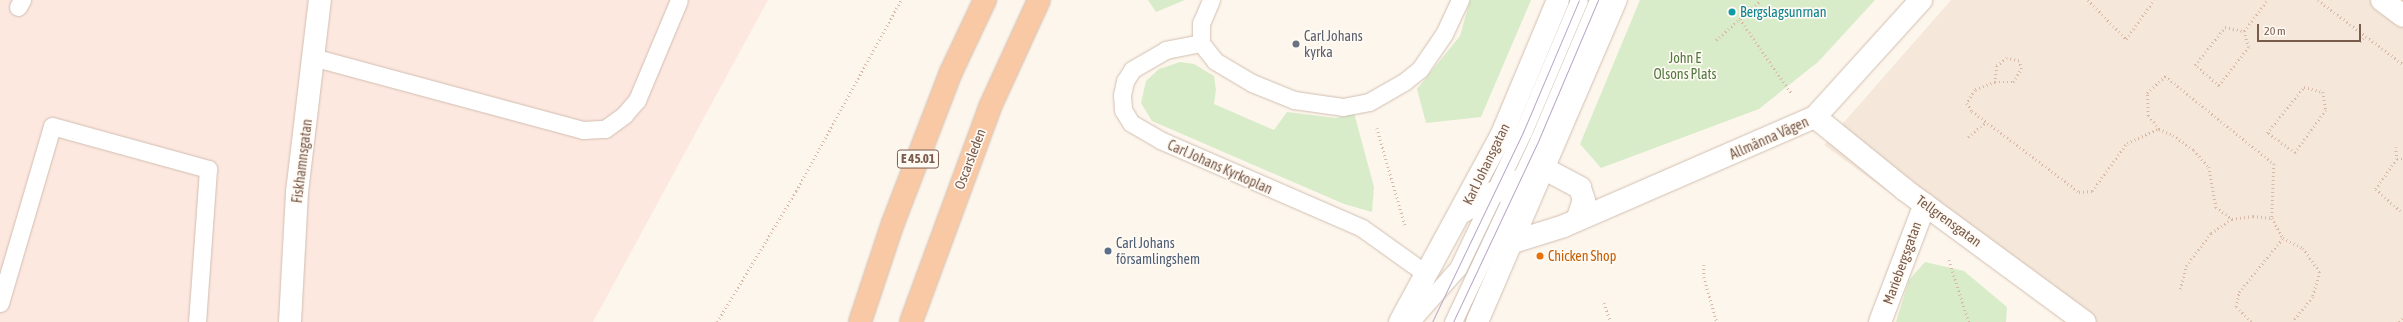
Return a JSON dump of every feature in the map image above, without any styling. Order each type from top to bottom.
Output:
[{"type":"highway","name":"E 45.01","points":[[860,322],[893,223],[951,72],[985,0]]},
{"type":"highway","name":"Oscarsleden","points":[[911,322],[990,107],[1039,0]]},
{"type":"street","name":"Fiskhamnsgatan","points":[[290,322],[297,192],[316,58],[320,0]]},
{"type":"street","name":"Karl Johansgatan","points":[[1400,322],[1425,273],[1462,212],[1502,134],[1558,0]]},
{"type":"street","points":[[1477,322],[1545,170],[1616,0]]},
{"type":"street","name":"Allmänna Vägen","points":[[1513,242],[1577,220],[1815,117],[1921,0]]},
{"type":"street","points":[[2382,0],[2403,16]]},
{"type":"street","name":"Tellgrensgatan","points":[[1815,117],[1925,204],[2085,322]]},
{"type":"street","points":[[1462,212],[1495,192],[1545,170]]},
{"type":"street","points":[[1545,170],[1580,188],[1584,200],[1577,220]]},
{"type":"street","name":"Mariebergsgatan","points":[[1880,322],[1925,204]]},
{"type":"lane","points":[[316,58],[583,130],[605,128],[624,115],[637,100],[679,0]]},
{"type":"lane","points":[[1211,0],[1201,23],[1201,43],[1215,61],[1252,83],[1294,100],[1343,107],[1369,102],[1404,82],[1420,69],[1444,34],[1460,0]]},
{"type":"lane","points":[[1410,322],[1458,268],[1495,192],[1579,0]]},
{"type":"lane","points":[[1453,322],[1519,182],[1598,0]]},
{"type":"lane","name":"Carl Johans Kyrkoplan","points":[[1201,43],[1166,50],[1132,70],[1125,82],[1122,95],[1123,110],[1131,123],[1160,140],[1362,228],[1425,273]]},
{"type":"lane","points":[[0,303],[52,126],[208,169],[197,322]]},
{"type":"path","points":[[717,322],[799,185],[901,0]]},
{"type":"path","points":[[1716,40],[1761,0]]},
{"type":"path","points":[[2088,0],[2126,39],[2154,0]]},
{"type":"path","points":[[2244,31],[2267,0]]},
{"type":"path","points":[[2318,0],[2403,64]]},
{"type":"path","points":[[1740,19],[1793,95]]},
{"type":"path","points":[[2225,27],[2244,31],[2249,47],[2219,86],[2195,65],[2225,27]]},
{"type":"path","points":[[2360,42],[2364,36]]},
{"type":"path","points":[[1995,82],[1997,66],[2007,58],[2019,61],[2021,69],[2013,82],[1995,82],[1975,90],[1967,103],[1986,122],[2079,192],[2092,191],[2127,143],[2159,129]]},
{"type":"path","points":[[2232,219],[2216,207],[2209,168],[2194,150],[2174,135],[2159,129],[2148,116],[2147,93],[2165,76],[2274,164],[2272,218],[2282,238],[2303,248],[2320,272],[2313,297],[2293,322]]},
{"type":"path","points":[[2304,87],[2323,92],[2326,110],[2295,153],[2267,133],[2304,87]]},
{"type":"path","points":[[1374,120],[1405,227]]},
{"type":"path","points":[[1968,137],[1986,122]]},
{"type":"path","points":[[2396,147],[2397,159],[2376,189],[2403,213]]},
{"type":"path","points":[[2397,159],[2403,159]]},
{"type":"path","points":[[2180,289],[2186,266],[2211,234],[2232,219],[2253,216],[2272,218]]},
{"type":"path","points":[[2252,322],[2236,307],[2239,292],[2282,238]]},
{"type":"path","points":[[1948,256],[1970,322]]},
{"type":"path","points":[[1704,265],[1704,276],[1717,322]]},
{"type":"path","points":[[1604,302],[1611,322]]},
{"type":"path","points":[[2399,322],[2403,318]]},
{"type":"shaded area","points":[[0,0],[768,0],[593,322],[0,322]]},
{"type":"shaded area","points":[[1951,0],[2403,0],[2403,322],[2067,322],[1824,145]]},
{"type":"green space","points":[[1148,0],[1185,0],[1156,12]]},
{"type":"green space","points":[[1470,0],[1531,0],[1481,117],[1426,123],[1417,89],[1460,36]]},
{"type":"green space","name":"John E Olsons Plats","points":[[1640,0],[1875,0],[1818,62],[1759,109],[1601,168],[1580,144]]},
{"type":"green space","points":[[1180,62],[1194,64],[1214,76],[1216,90],[1214,104],[1274,130],[1287,112],[1336,118],[1354,113],[1374,187],[1372,212],[1344,204],[1152,121],[1141,103],[1146,81],[1159,69]]},
{"type":"green space","points":[[1925,262],[1964,271],[2007,307],[2006,322],[1896,322],[1909,280]]},
{"type":"tram line","points":[[1432,322],[1523,132],[1579,0]]},
{"type":"tram line","points":[[1453,322],[1539,139],[1598,0]]},
{"type":"place","name":"Bergslagsunrnan","points":[[1732,12]]},
{"type":"place","name":"Carl Johans kyrka","points":[[1296,44]]},
{"type":"place","name":"Carl Johans församlingshem","points":[[1108,251]]},
{"type":"place","name":"Chicken Shop","points":[[1540,256]]}]
